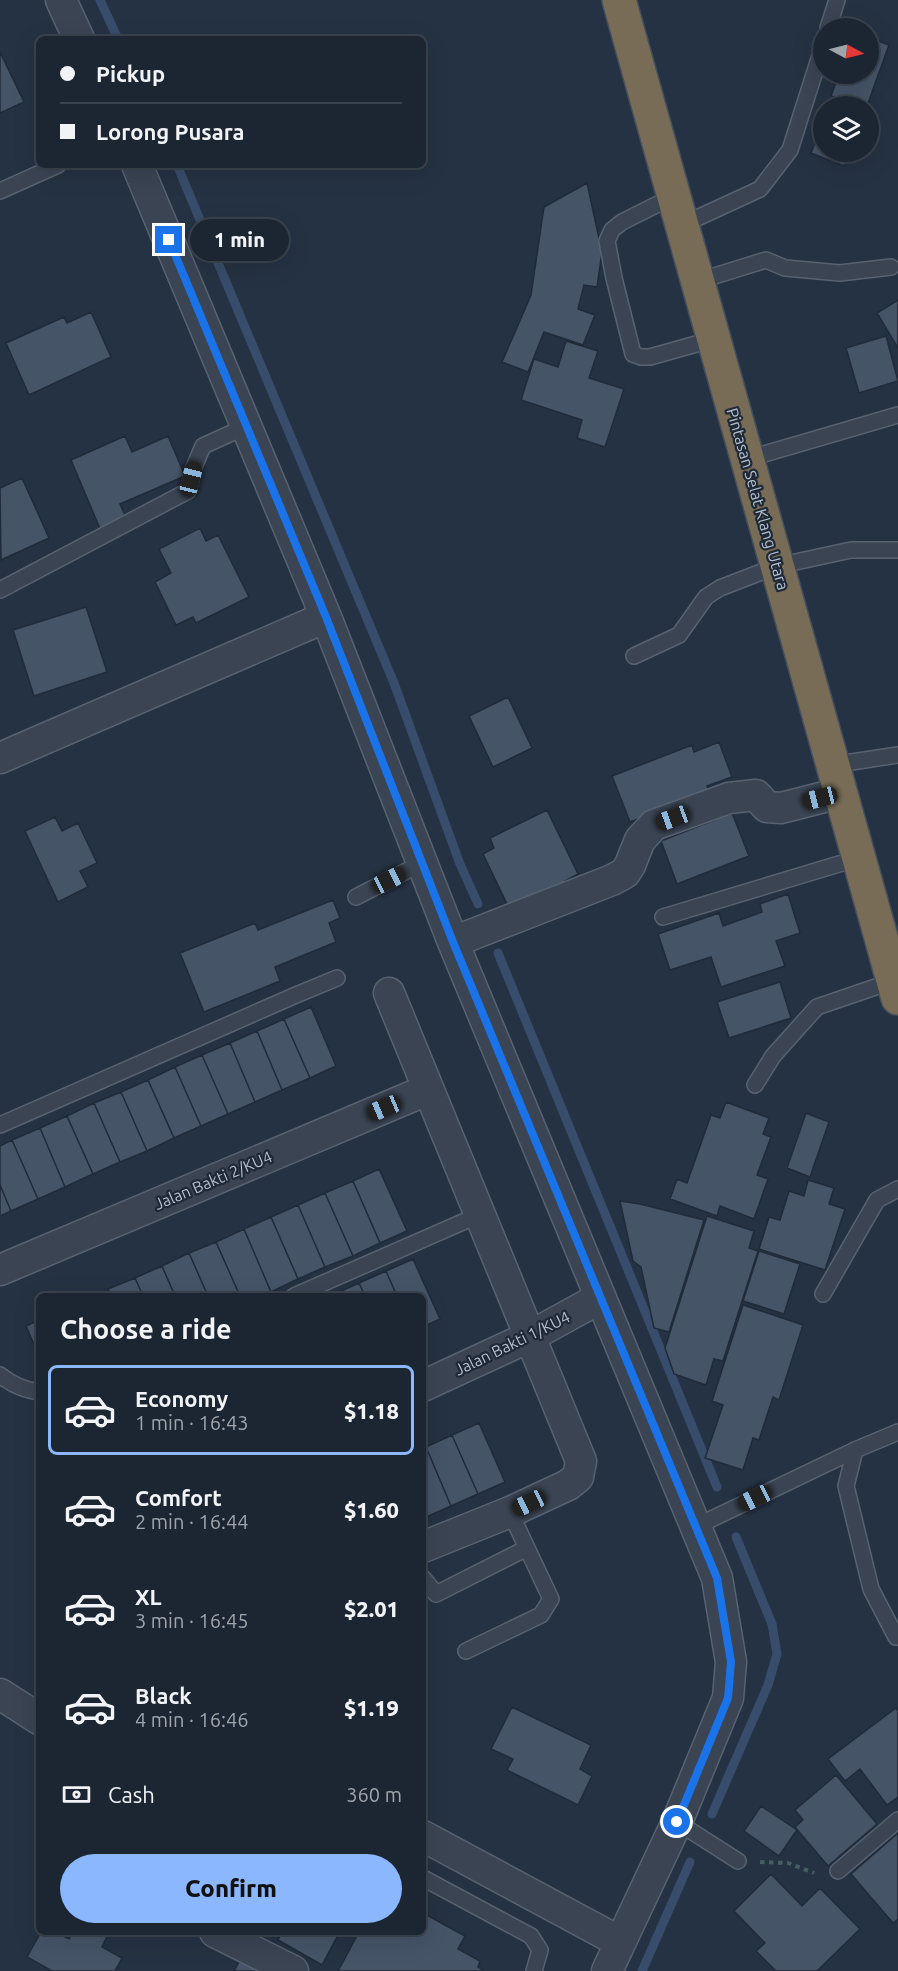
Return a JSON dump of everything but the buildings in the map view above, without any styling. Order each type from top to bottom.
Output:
[{"type":"highway","name":"Pintasan Selat Klang Utara","points":[[620,0],[895,989]]},
{"type":"street","points":[[60,0],[78,36]]},
{"type":"street","points":[[138,168],[326,617],[453,942],[717,1578],[731,1662],[728,1698],[677,1822],[607,1971]]},
{"type":"street","points":[[0,758],[326,617]]},
{"type":"street","points":[[453,942],[625,873],[640,840],[654,825],[729,798],[756,795],[767,807],[781,808],[836,779]]},
{"type":"street","points":[[388,993],[581,1461],[578,1477],[568,1485],[510,1512],[426,1546]]},
{"type":"street","name":"Jalan Bakti 2/KU4","points":[[0,1270],[427,1090]]},
{"type":"street","name":"Jalan Bakti 1/KU4","points":[[426,1385],[529,1337],[600,1298]]},
{"type":"street","points":[[0,1694],[36,1717]]},
{"type":"street","points":[[426,1838],[620,1942]]},
{"type":"street","points":[[221,1935],[293,1971]]},
{"type":"lane","points":[[831,18],[837,0]]},
{"type":"lane","points":[[714,339],[650,357],[633,354],[607,242],[612,230],[622,222],[678,211],[760,189],[790,150],[813,78]]},
{"type":"lane","points":[[0,192],[52,168]]},
{"type":"lane","points":[[698,281],[766,260],[785,268],[840,273],[891,267]]},
{"type":"lane","points":[[747,459],[898,415]]},
{"type":"lane","points":[[0,590],[188,492],[194,467],[203,446],[247,426]]},
{"type":"lane","points":[[634,656],[679,635],[706,597],[720,588],[777,566],[851,550],[898,550]]},
{"type":"lane","points":[[836,779],[898,755]]},
{"type":"lane","points":[[663,917],[859,858]]},
{"type":"lane","points":[[356,897],[422,863]]},
{"type":"lane","points":[[0,1125],[338,978]]},
{"type":"lane","points":[[755,1085],[773,1056],[817,1007],[895,989]]},
{"type":"lane","points":[[823,1294],[877,1200],[886,1193],[898,1189]]},
{"type":"lane","points":[[301,1293],[481,1214]]},
{"type":"lane","points":[[0,1375],[8,1381],[36,1391]]},
{"type":"lane","points":[[695,1527],[855,1450],[898,1432]]},
{"type":"lane","points":[[855,1450],[846,1486],[871,1589],[898,1637]]},
{"type":"lane","points":[[466,1651],[541,1615],[551,1599],[510,1512]]},
{"type":"lane","points":[[426,1582],[436,1594],[527,1548]]},
{"type":"lane","points":[[838,1871],[898,1820]]},
{"type":"lane","points":[[677,1822],[738,1861]]},
{"type":"lane","points":[[426,1880],[531,1936],[540,1950],[534,1971]]},
{"type":"path","points":[[738,1861],[788,1863],[817,1874],[838,1871]]},
{"type":"waterway","points":[[100,0],[117,36]]},
{"type":"waterway","points":[[178,168],[394,683],[460,864],[478,904]]},
{"type":"waterway","points":[[498,953],[717,1487]]},
{"type":"waterway","points":[[712,1814],[768,1685],[777,1654],[772,1624],[736,1537]]},
{"type":"waterway","points":[[642,1971],[690,1862]]},
{"type":"route","points":[[169,240],[326,617],[453,942],[717,1578],[731,1662],[728,1698],[677,1822]]}]
